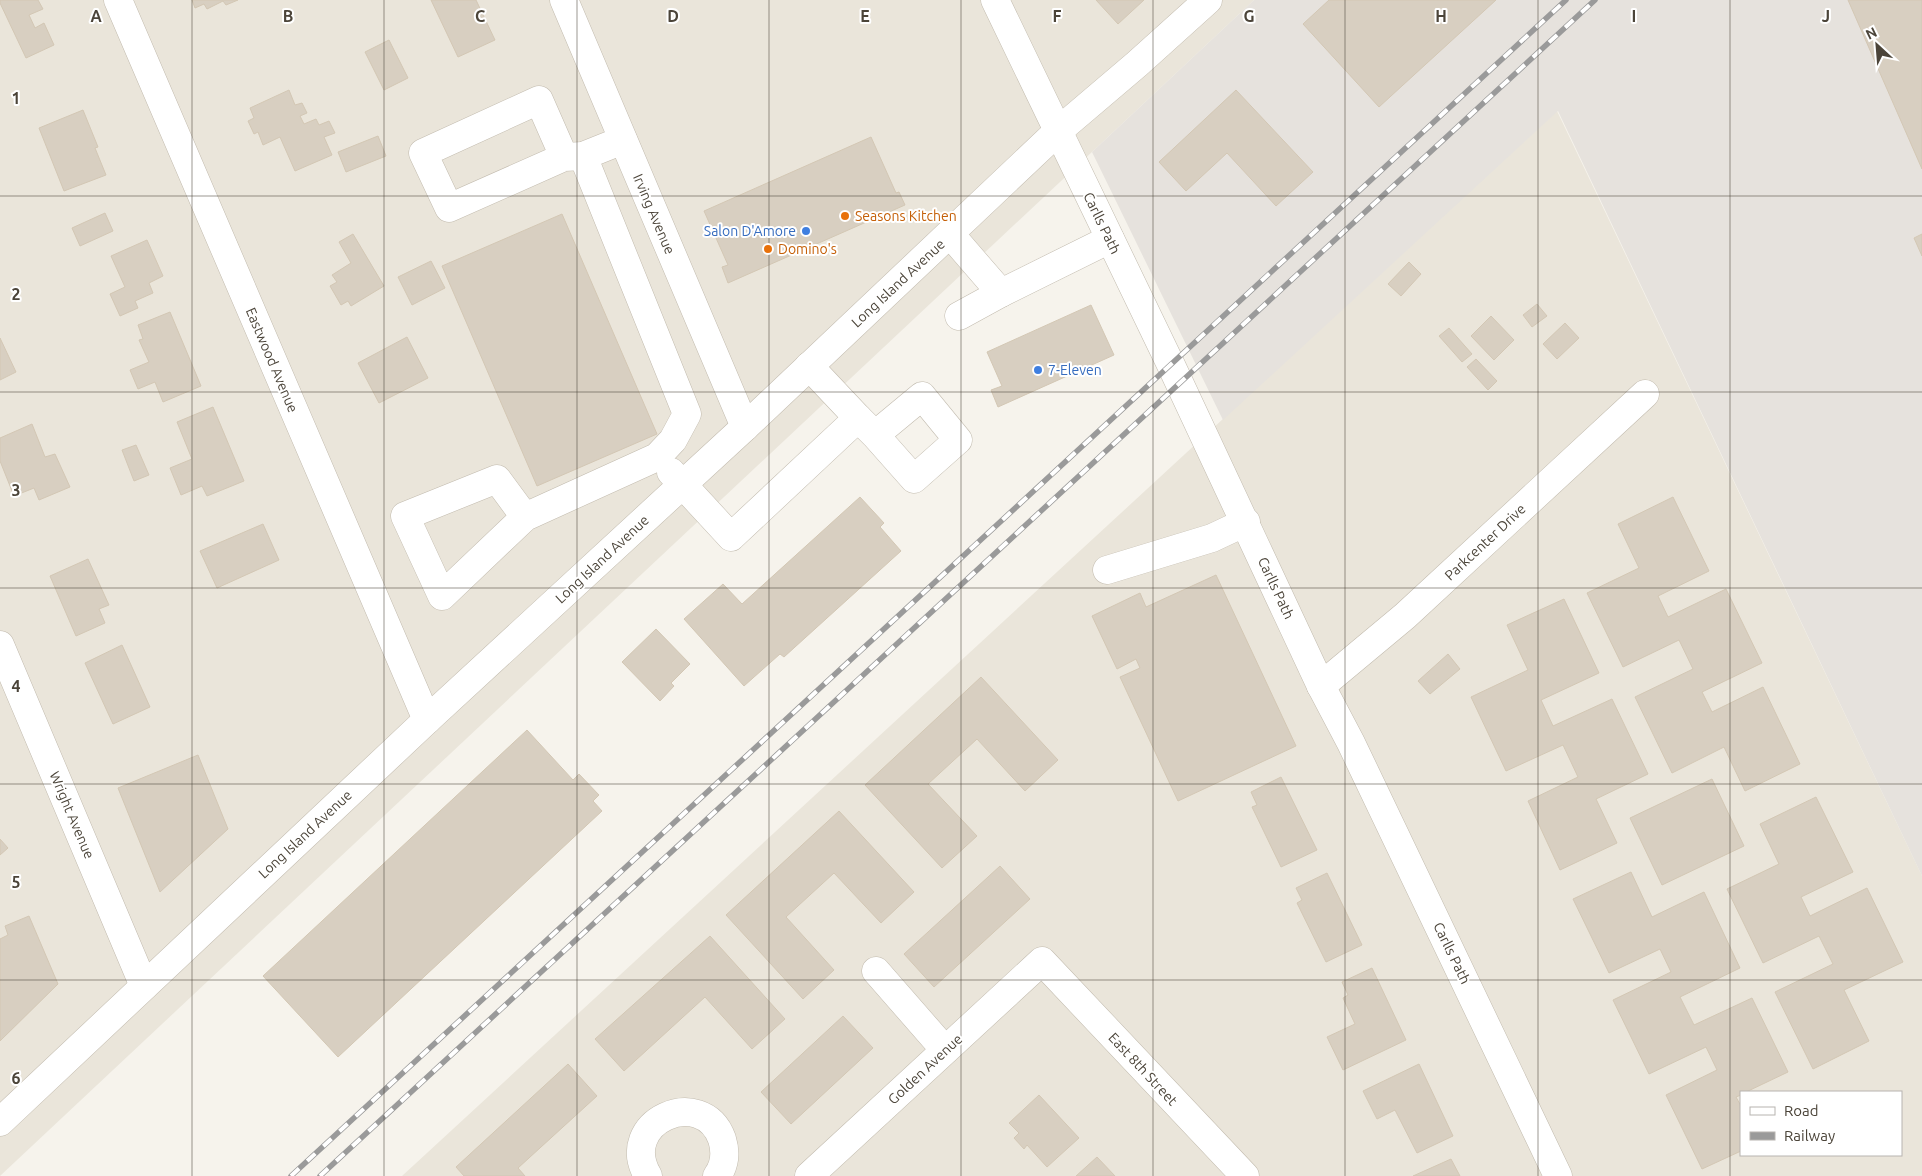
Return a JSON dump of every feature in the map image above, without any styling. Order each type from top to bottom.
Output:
[{"type":"street","name":"Eastwood Avenue","points":[[118,0],[427,720]]},
{"type":"street","name":"Irving Avenue","points":[[564,0],[745,427]]},
{"type":"street","name":"Carlls Path","points":[[995,0],[1246,522],[1320,686],[1356,752],[1558,1176]]},
{"type":"street","name":"Long Island Avenue","points":[[0,1122],[427,720],[684,484],[1058,132],[1124,76],[1208,0]]},
{"type":"street","points":[[525,517],[497,479],[405,516],[442,596],[525,517],[657,457],[673,440],[687,414],[574,157],[539,100],[423,154],[449,208],[574,157],[623,140]]},
{"type":"street","points":[[950,234],[1001,293]]},
{"type":"street","points":[[959,316],[1001,293],[1110,240]]},
{"type":"street","points":[[657,457],[732,537],[866,427],[809,366]]},
{"type":"street","name":"Parkcenter Drive","points":[[1320,686],[1405,616],[1645,394]]},
{"type":"street","points":[[1107,570],[1212,538],[1246,522]]},
{"type":"street","name":"Wright Avenue","points":[[0,645],[6,678],[144,986]]},
{"type":"street","name":"Golden Avenue","points":[[809,1176],[1042,961]]},
{"type":"street","name":"East 8th Street","points":[[1042,961],[1245,1176]]},
{"type":"street","points":[[876,972],[945,1050]]},
{"type":"street","points":[[648,1176],[641,1155],[648,1129],[670,1113],[685,1112],[699,1114],[711,1122],[720,1133],[724,1146],[724,1160],[717,1176]]},
{"type":"shaded area","points":[[0,0],[1254,0],[0,1176]]},
{"type":"shaded area","points":[[1254,0],[1922,0],[1922,876],[1558,111],[1223,420],[1092,152]]},
{"type":"shaded area","points":[[1557,111],[1922,876],[1922,1176],[402,1176]]},
{"type":"building","points":[[0,0],[38,0],[43,9],[29,15],[35,28],[44,23],[54,45],[26,58]]},
{"type":"building","points":[[192,0],[238,0],[226,5],[223,1],[207,9],[204,4],[195,8]]},
{"type":"building","points":[[431,0],[476,0],[495,40],[458,57]]},
{"type":"building","points":[[1096,0],[1144,0],[1118,24]]},
{"type":"building","points":[[1329,0],[1496,0],[1379,107],[1303,24]]},
{"type":"building","points":[[1848,0],[1922,0],[1922,169]]},
{"type":"building","points":[[389,40],[408,78],[384,90],[365,52]]},
{"type":"building","points":[[289,90],[295,105],[302,103],[307,113],[300,116],[304,124],[316,119],[319,125],[329,121],[335,133],[324,137],[332,155],[295,171],[280,137],[263,145],[258,132],[254,134],[248,121],[254,118],[250,108]]},
{"type":"building","points":[[1236,90],[1313,172],[1276,206],[1227,153],[1186,191],[1159,162]]},
{"type":"building","points":[[83,110],[98,147],[95,148],[106,175],[64,191],[39,128]]},
{"type":"building","points":[[378,136],[386,156],[346,172],[338,152]]},
{"type":"building","points":[[871,137],[896,193],[899,192],[905,205],[728,283],[722,267],[728,265],[704,211]]},
{"type":"building","points":[[105,213],[113,231],[80,246],[72,228]]},
{"type":"building","points":[[562,214],[657,434],[537,486],[442,266]]},
{"type":"building","points":[[353,234],[384,286],[351,306],[348,301],[341,305],[330,286],[337,282],[332,275],[351,263],[339,242]]},
{"type":"building","points":[[1922,234],[1922,256],[1914,238]]},
{"type":"building","points":[[147,240],[163,276],[149,283],[153,293],[135,301],[138,308],[120,316],[110,294],[125,287],[111,256]]},
{"type":"building","points":[[431,261],[445,288],[412,305],[398,277]]},
{"type":"building","points":[[1409,262],[1421,274],[1401,296],[1388,284]]},
{"type":"building","points":[[1537,304],[1547,316],[1532,327],[1523,315]]},
{"type":"building","name":"7-Eleven","points":[[1091,305],[1114,355],[998,407],[991,390],[1002,386],[987,352]]},
{"type":"building","points":[[170,312],[201,386],[163,402],[155,382],[138,389],[130,370],[149,362],[139,340],[143,339],[138,325]]},
{"type":"building","points":[[1491,316],[1514,340],[1494,360],[1471,336]]},
{"type":"building","points":[[1565,323],[1579,338],[1557,359],[1543,344]]},
{"type":"building","points":[[1449,328],[1472,354],[1462,362],[1439,336]]},
{"type":"building","points":[[407,337],[428,378],[379,403],[358,363]]},
{"type":"building","points":[[0,338],[16,372],[0,380]]},
{"type":"building","points":[[1476,359],[1497,381],[1488,390],[1467,367]]},
{"type":"building","points":[[213,407],[244,481],[207,496],[202,486],[181,495],[170,468],[192,459],[177,422]]},
{"type":"building","points":[[32,424],[45,457],[55,454],[70,487],[39,500],[34,488],[14,496],[0,461],[0,438]]},
{"type":"building","points":[[136,445],[149,475],[134,481],[122,450]]},
{"type":"building","points":[[860,497],[884,523],[880,527],[901,551],[784,657],[780,654],[744,686],[684,619],[723,584],[742,604]]},
{"type":"building","points":[[1673,497],[1709,571],[1658,596],[1668,617],[1726,589],[1762,663],[1702,692],[1712,712],[1763,687],[1800,764],[1745,791],[1724,747],[1672,773],[1635,697],[1693,669],[1679,640],[1623,667],[1587,593],[1639,568],[1618,524]]},
{"type":"building","points":[[263,524],[279,560],[217,588],[200,551]]},
{"type":"building","points":[[88,559],[109,605],[99,609],[105,623],[76,636],[50,576]]},
{"type":"building","points":[[1216,575],[1296,746],[1178,801],[1120,677],[1140,668],[1136,659],[1117,669],[1092,616],[1140,593],[1146,607]]},
{"type":"building","points":[[1564,599],[1599,673],[1541,700],[1553,726],[1612,699],[1648,774],[1596,799],[1617,843],[1560,870],[1528,801],[1578,777],[1563,745],[1506,771],[1471,697],[1528,670],[1507,625]]},
{"type":"building","points":[[656,629],[690,664],[671,683],[674,686],[660,701],[622,662]]},
{"type":"building","points":[[122,645],[150,707],[113,724],[85,663]]},
{"type":"building","points":[[1448,654],[1460,669],[1430,694],[1418,681]]},
{"type":"building","points":[[981,677],[1058,760],[1025,791],[977,739],[928,784],[977,836],[942,868],[865,785]]},
{"type":"building","points":[[527,730],[573,780],[579,774],[599,795],[593,801],[602,811],[338,1057],[263,976]]},
{"type":"building","points":[[198,755],[228,829],[160,892],[118,788]]},
{"type":"building","points":[[1281,777],[1317,850],[1281,867],[1252,807],[1257,805],[1251,792]]},
{"type":"building","points":[[1712,779],[1744,846],[1662,885],[1630,818]]},
{"type":"building","points":[[1816,797],[1853,872],[1801,897],[1810,916],[1867,888],[1903,962],[1844,990],[1869,1041],[1813,1069],[1775,992],[1833,964],[1819,936],[1763,963],[1727,889],[1779,864],[1760,824]]},
{"type":"building","points":[[839,811],[914,892],[881,923],[834,873],[786,917],[834,970],[803,999],[726,915]]},
{"type":"building","points":[[0,839],[8,848],[0,855]]},
{"type":"building","points":[[1000,866],[1030,899],[934,987],[904,954]]},
{"type":"building","points":[[1631,872],[1652,917],[1704,892],[1740,968],[1680,997],[1694,1025],[1752,998],[1788,1072],[1748,1091],[1740,1091],[1740,1095],[1736,1097],[1740,1104],[1740,1151],[1702,1169],[1666,1095],[1717,1070],[1706,1047],[1649,1074],[1613,1000],[1671,972],[1660,949],[1609,973],[1573,899]]},
{"type":"building","points":[[1327,873],[1362,945],[1326,962],[1297,903],[1302,900],[1296,888]]},
{"type":"building","points":[[29,916],[58,984],[0,1041],[0,939],[8,935],[5,926]]},
{"type":"building","points":[[710,936],[785,1019],[752,1049],[705,997],[624,1071],[595,1039]]},
{"type":"building","points":[[1372,968],[1406,1040],[1343,1070],[1327,1037],[1355,1024],[1343,998],[1348,995],[1342,982]]},
{"type":"building","points":[[843,1016],[873,1048],[791,1124],[761,1092]]},
{"type":"building","points":[[568,1064],[597,1096],[518,1168],[525,1176],[464,1176],[456,1167]]},
{"type":"building","points":[[1419,1064],[1453,1136],[1417,1153],[1395,1110],[1377,1119],[1363,1091]]},
{"type":"building","points":[[1039,1095],[1079,1138],[1047,1167],[1027,1145],[1024,1149],[1014,1138],[1019,1133],[1009,1123]]},
{"type":"building","points":[[1097,1157],[1115,1176],[1076,1176]]},
{"type":"building","points":[[1451,1159],[1460,1176],[1413,1176]]},
{"type":"railway","points":[[291,1176],[1566,0]]},
{"type":"railway","points":[[320,1176],[1595,0]]},
{"type":"place","name":"Seasons Kitchen","points":[[845,216]]},
{"type":"place","name":"Salon D'Amore","points":[[806,231]]},
{"type":"place","name":"Domino's","points":[[768,249]]},
{"type":"place","name":"7-Eleven","points":[[1038,370]]}]
